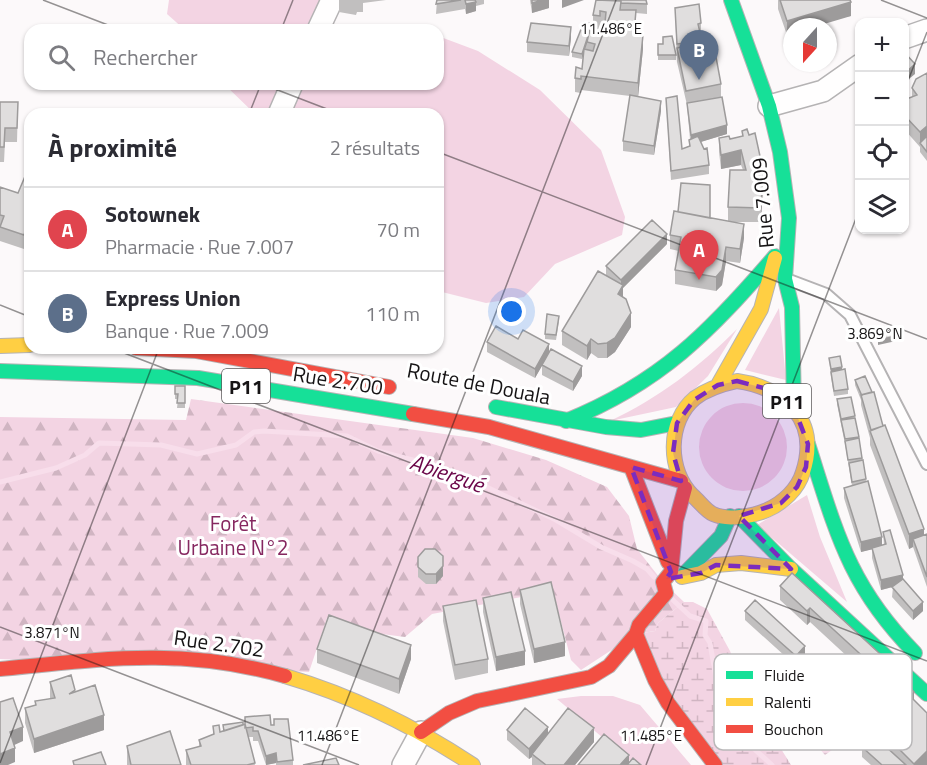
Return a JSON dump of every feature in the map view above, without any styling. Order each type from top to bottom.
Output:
[{"type":"main road","name":"Rue 7.009","points":[[718,0],[745,74],[768,155],[777,197],[776,256],[773,281],[765,306],[718,385]]},
{"type":"main road","name":"Rue 7.009","points":[[731,0],[769,106],[780,152],[789,218],[785,279],[792,307],[795,408]]},
{"type":"main road","points":[[566,421],[603,408],[660,374],[720,320],[776,256]]},
{"type":"main road","points":[[0,346],[24,345]]},
{"type":"main road","name":"Route de Douala","points":[[218,354],[404,390]]},
{"type":"main road","name":"Rue 2.700","points":[[0,371],[64,371],[198,378],[489,427]]},
{"type":"main road","name":"Route de Douala","points":[[489,427],[571,448],[683,485],[712,514],[734,516],[761,513],[781,503],[796,487],[806,467],[808,444],[805,429],[795,408],[775,391],[756,383],[737,381],[718,385],[694,400],[677,423],[673,453],[683,485]]},
{"type":"main road","name":"Route de Douala","points":[[485,405],[566,421],[641,430],[677,423]]},
{"type":"main road","name":"P11","points":[[808,444],[838,534],[861,588],[887,624],[927,665]]},
{"type":"main road","points":[[631,467],[671,580]]},
{"type":"main road","points":[[671,580],[676,521],[683,485]]},
{"type":"main road","points":[[421,732],[440,717],[462,705],[509,692],[577,682],[598,674],[611,663],[638,629],[671,580],[721,536],[734,516]]},
{"type":"main road","name":"Route de Douala","points":[[734,516],[884,654]]},
{"type":"main road","points":[[671,580],[701,573],[716,565],[741,563],[791,569]]},
{"type":"main road","points":[[638,629],[663,695],[715,765]]},
{"type":"main road","name":"Rue 2.702","points":[[0,669],[134,656],[173,657],[246,665],[334,690],[421,732],[473,765]]},
{"type":"main road","name":"Route de Douala","points":[[912,679],[927,693]]},
{"type":"street","points":[[321,24],[332,0]]},
{"type":"street","points":[[909,36],[927,30]]},
{"type":"street","points":[[769,106],[822,91],[855,68]]},
{"type":"street","points":[[282,108],[289,90]]},
{"type":"street","points":[[403,765],[421,732]]},
{"type":"lane","points":[[785,279],[826,294],[839,302],[850,315],[927,464]]},
{"type":"highlighted area","points":[[737,381],[775,391],[794,408],[808,444],[806,467],[797,487],[781,503],[739,516],[791,569],[716,565],[701,573],[666,579],[671,572],[631,467],[681,481],[673,453],[677,423],[694,400],[718,385]]},
{"type":"green space","points":[[169,0],[327,0],[334,24],[178,24],[167,14]]},
{"type":"green space","points":[[444,38],[478,51],[540,90],[601,150],[625,217],[622,235],[555,264],[524,297],[486,303],[444,292],[444,108],[249,108],[230,90],[444,90]]},
{"type":"green space","points":[[779,308],[786,380],[745,370]]},
{"type":"green space","points":[[737,329],[708,376],[676,407],[610,421],[678,381]]},
{"type":"green space","name":"Forêt Urbaine N°2","points":[[191,399],[473,438],[546,460],[607,487],[629,516],[637,549],[663,582],[684,602],[658,623],[655,631],[636,634],[581,670],[571,660],[553,591],[432,614],[405,637],[374,633],[327,618],[309,672],[0,659],[0,417],[186,420]]},
{"type":"green space","points":[[743,403],[760,406],[774,416],[784,430],[787,447],[784,464],[774,478],[760,488],[743,491],[726,488],[712,478],[702,464],[699,447],[702,430],[712,416],[726,406]]},
{"type":"green space","points":[[807,495],[820,537],[847,602],[757,525]]},
{"type":"green space","points":[[684,602],[693,602],[707,609],[730,651],[731,654],[714,654],[714,750],[782,750],[791,765],[715,765],[636,634],[655,631],[658,623]]},
{"type":"green space","points":[[613,696],[640,705],[691,765],[635,765],[557,699]]},
{"type":"shaded area","points":[[821,750],[832,750],[825,755]]},
{"type":"building","points":[[437,0],[461,0],[436,4]]},
{"type":"building","points":[[465,0],[475,0],[476,2],[466,4]]},
{"type":"building","points":[[596,0],[621,1],[620,10],[636,10],[634,34],[643,35],[638,83],[581,76],[581,79],[575,78],[576,67],[582,69],[584,49],[593,51],[595,44],[587,42],[589,33],[604,33],[606,12],[600,11],[600,16],[593,15]]},
{"type":"building","points":[[615,0],[646,0],[647,4],[621,3]]},
{"type":"building","points":[[780,0],[850,0],[851,2],[797,18],[786,18]]},
{"type":"building","points":[[699,4],[701,23],[698,24],[702,41],[677,44],[675,8]]},
{"type":"building","points":[[584,22],[592,24],[582,54],[572,52]]},
{"type":"building","points":[[531,23],[571,27],[569,46],[527,42]]},
{"type":"building","points":[[672,36],[676,55],[658,55],[658,44],[663,44],[663,37]]},
{"type":"building","points":[[713,41],[721,84],[686,91],[677,48]]},
{"type":"building","points":[[909,57],[915,64],[909,69]]},
{"type":"building","points":[[927,73],[927,126],[920,132],[909,120],[909,98],[917,95],[912,88],[916,79]]},
{"type":"building","points":[[630,95],[661,101],[654,146],[623,141]]},
{"type":"building","points":[[677,96],[682,149],[690,146],[689,140],[698,136],[704,149],[707,148],[709,165],[671,171],[666,98]]},
{"type":"building","points":[[722,97],[727,125],[691,135],[687,103]]},
{"type":"building","points":[[0,102],[18,102],[17,128],[5,128],[4,147],[0,147]]},
{"type":"building","points":[[747,129],[749,135],[755,133],[763,170],[761,208],[728,207],[730,170],[746,170],[741,150],[721,155],[719,138],[729,136],[730,139],[743,136],[742,131]]},
{"type":"building","points":[[927,136],[927,152],[920,143]]},
{"type":"building","points":[[24,179],[24,235],[0,227],[4,216],[0,215],[0,187],[18,193]]},
{"type":"building","points":[[681,183],[710,185],[710,218],[678,212]]},
{"type":"building","points":[[674,211],[744,224],[740,249],[726,247],[722,270],[716,277],[675,270],[681,237],[670,235]]},
{"type":"building","points":[[652,220],[667,234],[621,280],[606,266]]},
{"type":"building","points":[[598,271],[623,285],[618,294],[626,299],[631,313],[615,338],[607,343],[598,344],[591,339],[587,346],[562,331]]},
{"type":"building","points":[[547,314],[559,316],[556,335],[545,334]]},
{"type":"building","points":[[496,326],[518,339],[523,330],[549,344],[535,369],[487,342]]},
{"type":"building","points":[[895,329],[896,336],[878,340],[877,334]]},
{"type":"building","points":[[551,349],[582,366],[573,382],[542,365]]},
{"type":"building","points":[[840,356],[842,367],[831,369],[829,358]]},
{"type":"building","points":[[845,369],[848,389],[834,391],[831,372]]},
{"type":"building","points":[[865,376],[872,392],[862,395],[855,380]]},
{"type":"building","points":[[175,386],[185,386],[185,403],[177,403],[178,394],[175,394]]},
{"type":"building","points":[[874,392],[883,426],[871,430],[861,395]]},
{"type":"building","points":[[851,397],[855,416],[841,419],[837,399]]},
{"type":"building","points":[[855,418],[859,437],[845,439],[841,420]]},
{"type":"building","points":[[885,425],[924,529],[909,534],[870,431]]},
{"type":"building","points":[[859,438],[862,458],[848,460],[845,441]]},
{"type":"building","points":[[863,460],[866,479],[852,482],[849,463]]},
{"type":"building","points":[[868,481],[882,537],[861,542],[844,488]]},
{"type":"building","points":[[890,530],[903,575],[881,580],[872,548],[886,544],[883,532]]},
{"type":"building","points":[[927,534],[927,577],[913,539]]},
{"type":"building","points":[[425,549],[435,549],[443,556],[443,566],[436,574],[426,574],[418,567],[418,557]]},
{"type":"building","points":[[792,573],[880,654],[860,654],[810,608],[807,611],[780,586]]},
{"type":"building","points":[[903,579],[923,602],[913,611],[892,587]]},
{"type":"building","points":[[551,582],[565,642],[534,649],[520,590]]},
{"type":"building","points":[[511,592],[525,651],[496,657],[483,598]]},
{"type":"building","points":[[476,600],[488,659],[455,665],[443,606]]},
{"type":"building","points":[[755,600],[805,646],[798,654],[794,654],[745,611]]},
{"type":"building","points":[[329,615],[411,645],[399,679],[317,649]]},
{"type":"building","points":[[71,675],[75,690],[69,694],[95,685],[104,715],[34,739],[25,708],[36,705],[35,701],[55,698],[50,682]]},
{"type":"building","points":[[13,698],[23,727],[10,732],[15,748],[0,754],[0,702]]},
{"type":"building","points":[[912,698],[927,713],[927,751],[914,764],[900,750],[912,750]]},
{"type":"building","points":[[525,708],[548,727],[529,749],[507,730]]},
{"type":"building","points":[[568,708],[594,728],[564,765],[546,765],[532,754]]},
{"type":"building","points":[[270,715],[271,725],[274,725],[274,719],[288,719],[293,760],[277,762],[276,753],[266,756],[258,731],[253,731],[253,727],[245,728],[245,717]]},
{"type":"building","points":[[243,722],[243,725],[224,731],[223,725]]},
{"type":"building","points":[[245,724],[255,763],[191,765],[186,750],[201,746],[199,740],[214,734],[213,726],[219,725],[220,732]]},
{"type":"building","points":[[170,731],[181,765],[131,765],[127,746]]},
{"type":"building","points":[[604,734],[629,755],[620,765],[578,765]]},
{"type":"building","points":[[865,750],[890,750],[906,765],[882,765]]},
{"type":"building","points":[[101,752],[106,765],[74,765],[73,761]]},
{"type":"building","points":[[336,758],[339,765],[303,765]]},
{"type":"building","points":[[633,758],[641,765],[627,765]]},
{"type":"waterway","name":"Abiergué","points":[[0,482],[56,468],[85,455],[99,443],[161,445],[197,454],[236,445],[254,432],[347,436],[378,451],[424,463],[476,482],[556,520],[601,547],[633,561],[647,569],[654,577]]},
{"type":"waterway","name":"Abiergué","points":[[673,600],[690,616],[706,621],[705,635],[710,643],[714,667]]},
{"type":"waterway","name":"Abiergué","points":[[755,750],[772,765]]},
{"type":"traffic: fast","points":[[731,0],[769,106],[780,152],[789,218],[785,279],[792,307],[794,408]]},
{"type":"traffic: fast","points":[[566,421],[629,390],[681,353],[705,332],[775,256]]},
{"type":"traffic: fast","points":[[0,371],[198,378],[413,414]]},
{"type":"traffic: fast","points":[[496,407],[606,427],[641,430],[677,423]]},
{"type":"traffic: fast","points":[[808,444],[836,530],[859,580],[892,628],[915,653]]},
{"type":"traffic: fast","points":[[685,573],[721,536],[730,516]]},
{"type":"traffic: fast","points":[[739,516],[791,569],[883,654]]},
{"type":"traffic: fast","points":[[912,680],[927,694]]},
{"type":"traffic: slow","points":[[718,385],[761,309],[775,258]]},
{"type":"traffic: slow","points":[[0,346],[24,345]]},
{"type":"traffic: slow","points":[[737,381],[770,391],[794,410],[802,422],[807,437],[807,453],[801,478],[794,490],[784,499],[761,512],[748,516],[726,517],[708,511],[684,486],[675,460],[675,433],[679,420],[695,398],[715,387],[737,381]]},
{"type":"traffic: slow","points":[[682,577],[701,573],[716,565],[741,563],[791,569]]},
{"type":"traffic: slow","points":[[285,676],[335,693],[382,713],[428,737],[473,765]]},
{"type":"traffic: jam","points":[[212,354],[389,387]]},
{"type":"traffic: jam","points":[[413,414],[489,427],[681,481]]},
{"type":"traffic: jam","points":[[631,467],[668,562]]},
{"type":"traffic: jam","points":[[685,488],[676,521],[671,572],[663,582],[666,593],[639,625],[636,634],[655,680],[668,703],[715,765]]},
{"type":"traffic: jam","points":[[421,732],[449,713],[477,701],[591,677],[609,666],[636,634]]},
{"type":"traffic: jam","points":[[0,669],[108,659],[177,658],[212,661],[285,676]]},
{"type":"place","name":"Express Union","points":[[699,80]]},
{"type":"place","name":"Sotownek","points":[[699,280]]}]
